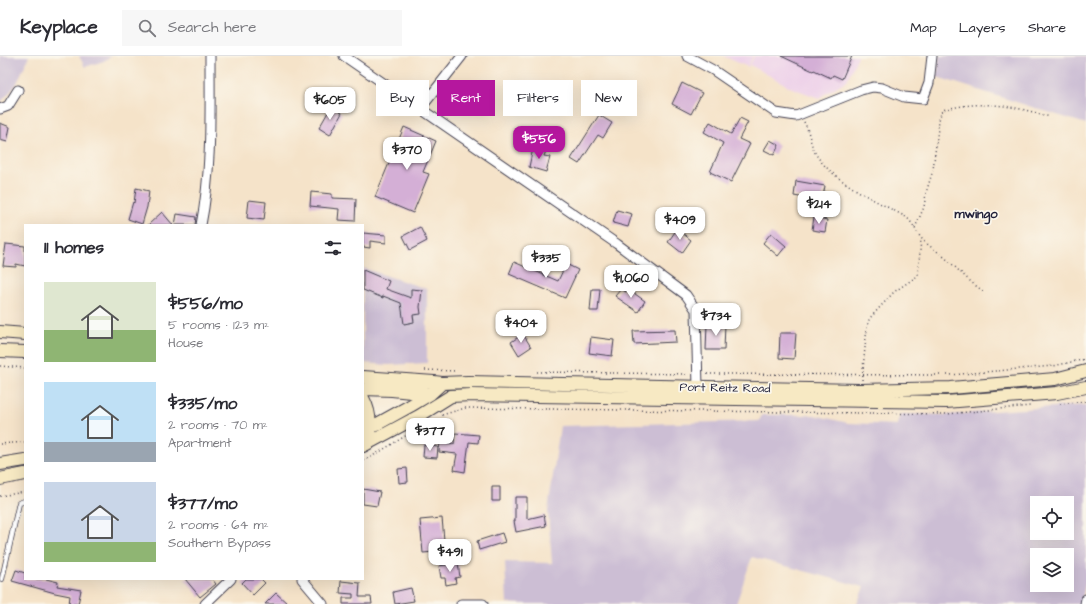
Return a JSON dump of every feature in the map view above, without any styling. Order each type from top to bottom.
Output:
[{"type":"main road","points":[[0,332],[24,334]]},
{"type":"main road","points":[[0,351],[24,352]]},
{"type":"main road","name":"Port Reitz Road","points":[[364,377],[442,383],[468,382],[860,390],[951,388],[1054,379],[1086,371]]},
{"type":"main road","points":[[366,431],[430,394],[442,383]]},
{"type":"main road","points":[[365,445],[419,416],[451,396],[471,395],[946,402],[1057,394],[1086,387]]},
{"type":"main road","points":[[364,389],[430,394]]},
{"type":"main road","points":[[364,401],[368,413],[365,445]]},
{"type":"main road","points":[[0,464],[24,460]]},
{"type":"main road","points":[[0,479],[24,474]]},
{"type":"street","points":[[201,224],[210,153],[210,56]]},
{"type":"street","points":[[344,56],[380,80]]},
{"type":"street","points":[[429,98],[462,56]]},
{"type":"street","points":[[687,56],[714,70],[776,113],[796,116],[861,90],[873,87],[882,88],[904,98],[923,99],[929,83],[932,56]]},
{"type":"street","points":[[0,109],[8,106],[18,90]]},
{"type":"street","points":[[429,114],[617,244],[686,295],[696,310],[698,387]]},
{"type":"street","points":[[430,394],[451,396]]},
{"type":"street","points":[[205,604],[230,580]]},
{"type":"street","points":[[303,580],[323,604]]},
{"type":"street","points":[[1085,604],[1086,599]]},
{"type":"street","points":[[460,604],[483,604]]},
{"type":"lane","points":[[2,579],[18,503],[24,501]]},
{"type":"path","points":[[916,228],[934,170],[939,120],[942,110],[976,105],[998,105],[1030,111],[1050,117]]},
{"type":"path","points":[[796,116],[804,122],[808,129],[816,156],[825,167],[834,175],[868,196],[906,217],[912,222],[921,238],[927,244],[943,256],[972,284],[983,291]]},
{"type":"path","points":[[860,390],[863,375],[868,322],[894,292],[916,278],[918,275],[921,238]]},
{"type":"path","points":[[534,372],[950,375],[1053,366],[1086,359]]},
{"type":"path","points":[[0,366],[24,368]]},
{"type":"path","points":[[424,370],[457,371]]},
{"type":"path","points":[[1055,404],[1086,402]]},
{"type":"path","points":[[439,416],[465,408],[947,414],[1032,406]]},
{"type":"path","points":[[364,460],[371,457],[408,434]]},
{"type":"path","points":[[0,444],[24,442]]},
{"type":"path","points":[[0,496],[24,492]]},
{"type":"shaded area","points":[[0,56],[29,56],[16,85],[0,103]]},
{"type":"shaded area","points":[[79,56],[111,56],[104,61],[85,67]]},
{"type":"shaded area","points":[[723,56],[753,56],[748,67]]},
{"type":"shaded area","points":[[754,56],[858,56],[847,80],[819,98],[792,88],[750,65]]},
{"type":"shaded area","points":[[939,56],[1086,56],[1086,124],[937,77]]},
{"type":"shaded area","points":[[364,268],[427,289],[427,363],[388,365],[364,363]]},
{"type":"shaded area","points":[[1086,405],[1086,580],[1081,604],[857,604],[864,587],[752,557],[736,604],[507,603],[505,562],[552,563],[548,511],[560,426],[759,421],[762,415],[814,415],[848,423],[898,425],[900,414],[947,415]]},
{"type":"building","points":[[781,56],[852,56],[842,79],[833,75],[831,78]]},
{"type":"building","points":[[682,83],[702,93],[691,114],[672,104]]},
{"type":"building","points":[[331,107],[342,113],[330,135],[319,128]]},
{"type":"building","points":[[598,116],[612,123],[603,138],[598,135],[579,164],[571,159]]},
{"type":"building","points":[[740,118],[748,122],[739,139],[750,144],[731,182],[710,172],[723,143],[704,132],[710,122],[731,134]]},
{"type":"building","points":[[0,123],[10,127],[7,142],[0,140]]},
{"type":"building","points":[[404,127],[436,141],[423,172],[429,174],[413,213],[375,197]]},
{"type":"building","points":[[770,140],[779,145],[774,155],[764,150]]},
{"type":"building","points":[[533,148],[546,151],[544,156],[550,157],[546,172],[529,167]]},
{"type":"building","points":[[796,181],[825,186],[822,201],[794,196]]},
{"type":"building","points":[[136,188],[149,191],[147,207],[142,224],[128,219],[133,202],[134,203]]},
{"type":"building","points":[[311,192],[332,194],[332,198],[356,199],[355,221],[338,220],[339,209],[310,206]]},
{"type":"building","points":[[249,200],[266,202],[264,220],[247,218]]},
{"type":"building","points":[[617,210],[632,214],[628,227],[613,223]]},
{"type":"building","points":[[162,212],[172,224],[149,224]]},
{"type":"building","points":[[177,214],[196,217],[195,224],[175,224]]},
{"type":"building","points":[[814,217],[827,220],[825,232],[812,230]]},
{"type":"building","points":[[420,227],[427,241],[410,250],[403,236]]},
{"type":"building","points":[[677,229],[691,240],[682,253],[668,242]]},
{"type":"building","points":[[364,233],[386,235],[386,243],[370,241],[370,248],[364,247]]},
{"type":"building","points":[[771,233],[786,246],[778,256],[763,243]]},
{"type":"building","points":[[6,244],[24,246],[24,266],[16,264],[16,267],[3,266]]},
{"type":"building","points":[[514,262],[558,281],[566,264],[578,270],[565,298],[509,274]]},
{"type":"building","points":[[364,270],[389,281],[386,289],[411,298],[411,289],[422,290],[420,307],[421,314],[413,315],[414,322],[404,324],[401,303],[383,296],[383,298],[364,290]]},
{"type":"building","points":[[592,289],[600,289],[598,311],[590,311]]},
{"type":"building","points":[[621,289],[626,292],[628,289],[645,301],[638,312],[615,296]]},
{"type":"building","points":[[707,324],[725,324],[724,350],[706,350]]},
{"type":"building","points":[[675,330],[676,342],[634,344],[633,331]]},
{"type":"building","points":[[780,333],[796,333],[794,359],[779,358]]},
{"type":"building","points":[[523,334],[531,347],[519,355],[511,342]]},
{"type":"building","points":[[591,337],[614,340],[612,356],[589,353]]},
{"type":"building","points":[[455,433],[479,435],[478,443],[469,442],[465,472],[454,470],[457,454],[439,452],[440,442],[454,444]]},
{"type":"building","points":[[424,445],[438,447],[437,458],[423,457]]},
{"type":"building","points":[[407,468],[408,482],[399,483],[398,469]]},
{"type":"building","points":[[492,487],[500,487],[500,501],[492,501]]},
{"type":"building","points":[[364,489],[380,492],[377,506],[364,504]]},
{"type":"building","points":[[515,497],[527,497],[527,519],[544,515],[546,526],[516,532],[514,521]]},
{"type":"building","points":[[442,518],[445,551],[423,553],[420,520]]},
{"type":"building","points":[[502,533],[505,542],[479,550],[477,541]]},
{"type":"building","points":[[458,563],[460,577],[455,578],[456,583],[446,585],[445,578],[441,578],[439,566]]},
{"type":"building","points":[[16,570],[24,573],[24,580],[50,580],[58,582],[57,586],[81,590],[78,604],[69,604],[70,596],[12,581]]},
{"type":"building","points":[[186,580],[213,580],[216,584],[200,597]]},
{"type":"building","points":[[245,580],[262,580],[265,583],[253,595],[242,583]]},
{"type":"building","points":[[341,581],[360,583],[359,597],[371,597],[372,604],[343,604],[343,598],[353,598],[353,594],[340,593]]},
{"type":"building","points":[[411,588],[414,601],[395,604],[393,592]]},
{"type":"building","points":[[276,593],[288,604],[265,604]]},
{"type":"district","name":"mwingo","points":[[976,214]]}]
